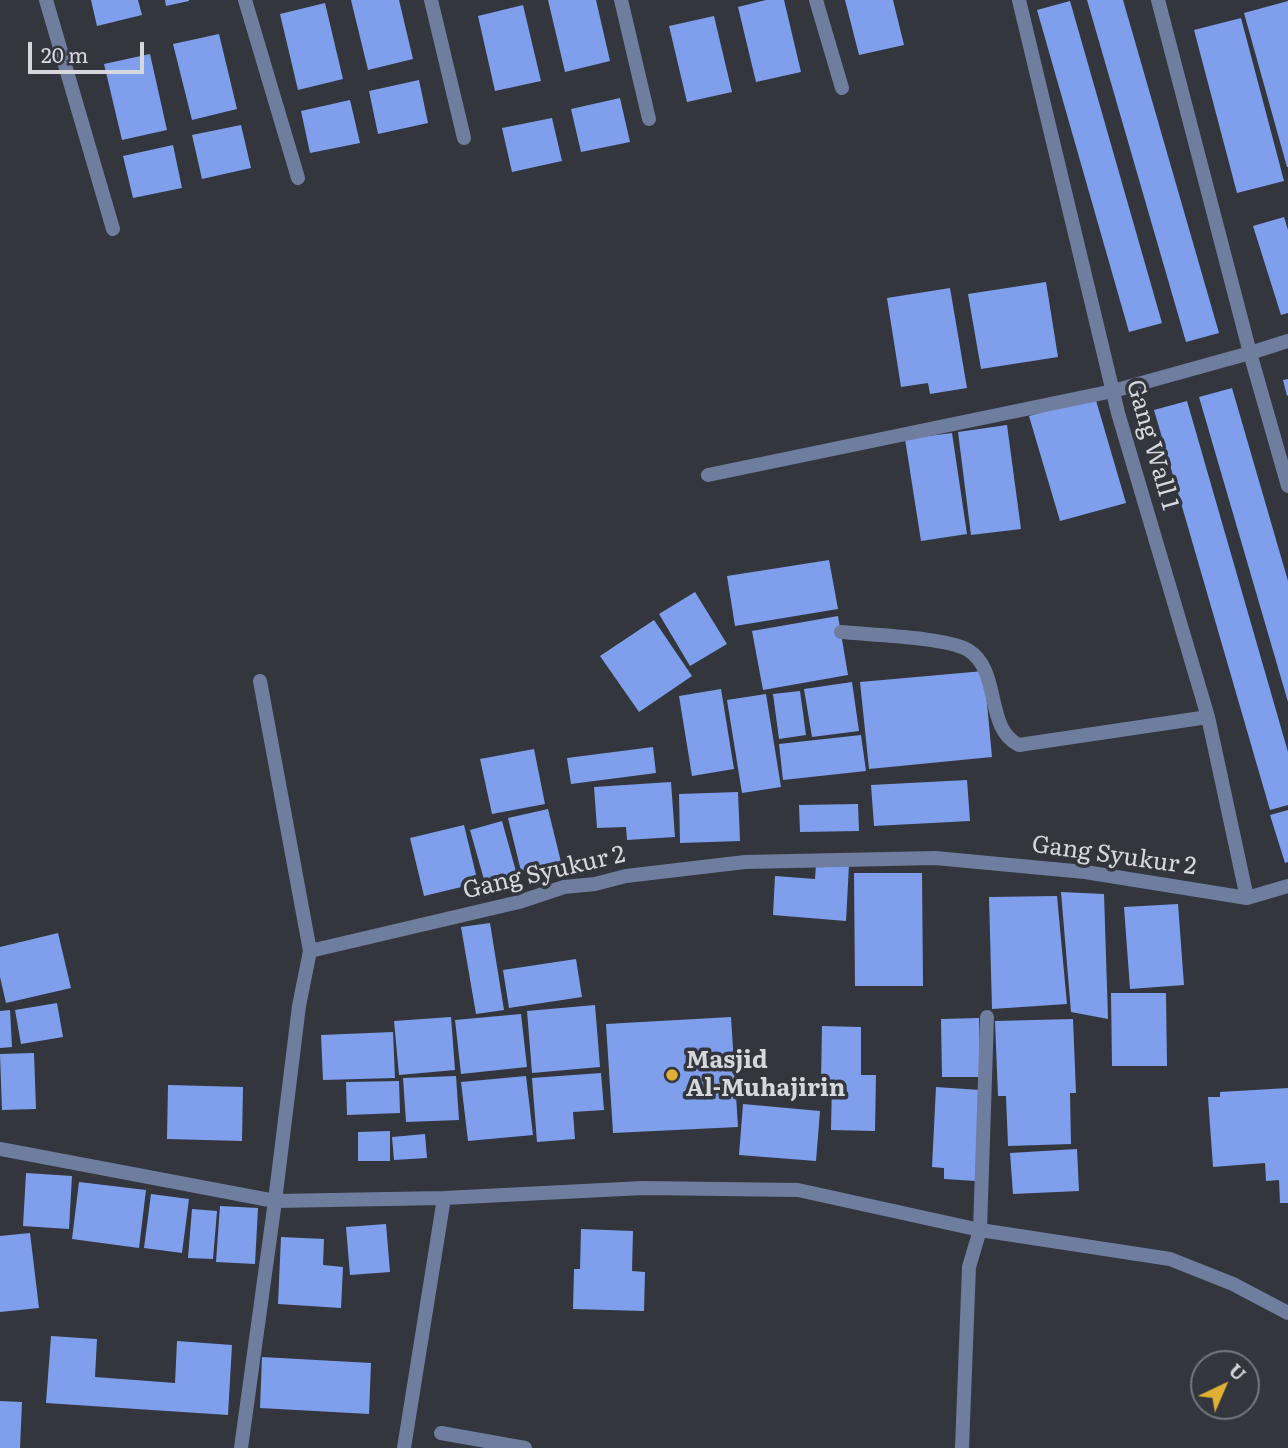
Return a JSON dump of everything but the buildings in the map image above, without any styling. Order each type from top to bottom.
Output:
[{"type":"street","points":[[46,0],[113,229]]},
{"type":"street","points":[[245,0],[298,178]]},
{"type":"street","points":[[431,0],[464,138]]},
{"type":"street","points":[[621,0],[649,119]]},
{"type":"street","points":[[816,0],[842,88]]},
{"type":"street","points":[[1158,0],[1250,353],[1288,486]]},
{"type":"street","name":"Gang Wall 1","points":[[1019,2],[1113,391],[1208,717],[1247,898]]},
{"type":"street","points":[[708,475],[1113,391],[1288,341]]},
{"type":"street","points":[[841,632],[951,643],[970,651],[984,667],[1002,730],[1009,740],[1019,745],[1208,717]]},
{"type":"street","points":[[241,1448],[299,1006],[310,951],[260,681]]},
{"type":"street","name":"Gang Syukur 2","points":[[310,951],[519,902],[564,887],[595,884],[626,876],[744,862],[935,858],[1085,872],[1247,898],[1288,887]]},
{"type":"street","points":[[962,1448],[969,1268],[980,1230],[987,1017]]},
{"type":"street","points":[[0,1149],[275,1201],[444,1198],[643,1188],[798,1190],[980,1230],[1170,1259],[1233,1284],[1288,1313]]},
{"type":"street","points":[[404,1448],[444,1198]]},
{"type":"street","points":[[441,1433],[525,1448]]},
{"type":"place","name":"Masjid Al-Muhajirin","points":[[672,1075]]}]
